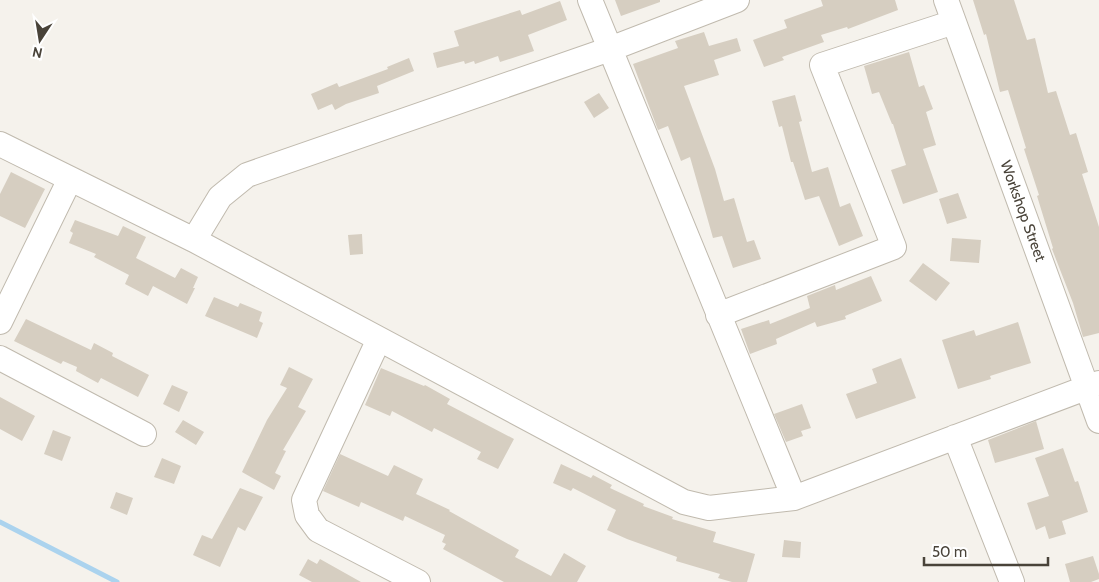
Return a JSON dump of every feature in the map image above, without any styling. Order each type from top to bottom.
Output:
[{"type":"street","points":[[590,0],[794,498]]},
{"type":"street","points":[[194,240],[220,196],[247,175],[610,49],[737,0]]},
{"type":"street","name":"Workshop Street","points":[[946,0],[1093,385],[1099,421]]},
{"type":"street","points":[[718,316],[894,247],[822,65],[954,22]]},
{"type":"street","points":[[0,144],[194,240],[684,502],[709,508],[794,498],[1093,385]]},
{"type":"street","points":[[0,322],[70,179]]},
{"type":"street","points":[[379,339],[304,500],[307,515],[318,530],[418,582]]},
{"type":"street","points":[[0,358],[144,434]]},
{"type":"street","points":[[956,437],[1012,582]]},
{"type":"building","points":[[615,0],[660,0],[660,2],[621,16]]},
{"type":"building","points":[[821,0],[895,0],[898,10],[848,29],[847,27],[821,35],[824,42],[782,57],[784,60],[764,67],[753,40],[787,28],[784,20],[823,6]]},
{"type":"building","points":[[973,0],[1014,0],[1027,40],[1035,38],[1048,93],[1056,91],[1070,135],[1076,133],[1088,172],[1082,174],[1099,227],[1099,333],[1083,337],[1073,303],[1052,249],[1037,196],[1039,195],[1024,149],[1026,148],[1008,90],[1000,92],[986,34],[984,35]]},
{"type":"building","points":[[560,1],[567,20],[528,35],[534,51],[500,62],[498,56],[475,64],[474,61],[465,64],[464,61],[437,68],[433,53],[459,46],[454,31],[520,10],[522,15]]},
{"type":"building","points":[[704,32],[709,46],[737,38],[741,51],[714,60],[719,75],[684,86],[715,169],[724,201],[734,198],[747,242],[754,240],[761,259],[733,268],[722,236],[713,238],[690,157],[681,161],[668,126],[658,130],[633,64],[678,48],[675,41]]},
{"type":"building","points":[[909,52],[919,87],[924,85],[933,109],[926,112],[936,145],[923,149],[938,192],[903,204],[891,170],[906,165],[893,124],[879,92],[872,94],[864,66]]},
{"type":"building","points":[[409,58],[414,71],[377,86],[379,93],[346,104],[335,110],[332,104],[318,110],[311,94],[337,83],[339,87],[388,69],[387,67]]},
{"type":"building","points":[[599,93],[609,108],[594,118],[584,102]]},
{"type":"building","points":[[795,95],[802,121],[799,122],[812,172],[828,167],[840,207],[850,203],[863,236],[839,246],[819,196],[805,200],[793,162],[791,162],[782,126],[779,127],[772,101]]},
{"type":"building","points":[[11,172],[45,189],[25,228],[0,216],[0,194]]},
{"type":"building","points":[[958,193],[967,218],[947,224],[939,199]]},
{"type":"building","points":[[75,220],[118,236],[123,226],[146,237],[136,258],[175,278],[181,268],[198,277],[187,304],[153,286],[148,296],[125,284],[129,275],[94,257],[96,254],[69,243],[73,233],[70,231]]},
{"type":"building","points":[[362,234],[363,254],[350,255],[348,235]]},
{"type":"building","points":[[952,238],[981,240],[979,263],[950,261]]},
{"type":"building","points":[[923,263],[950,283],[936,301],[909,281]]},
{"type":"building","points":[[871,276],[882,301],[845,316],[846,319],[817,327],[815,322],[776,339],[777,344],[750,354],[741,329],[769,320],[770,324],[810,308],[807,296],[835,285],[836,290]]},
{"type":"building","points":[[214,297],[238,307],[240,303],[262,312],[259,321],[263,323],[257,338],[205,316]]},
{"type":"building","points":[[26,319],[91,350],[94,343],[113,353],[112,356],[149,375],[138,397],[101,378],[98,383],[76,371],[77,367],[63,361],[61,364],[14,341]]},
{"type":"building","points":[[1018,322],[1031,363],[990,376],[991,379],[958,389],[942,340],[974,330],[976,336]]},
{"type":"building","points":[[901,358],[916,398],[856,419],[846,394],[877,383],[872,369]]},
{"type":"building","points":[[289,367],[313,379],[298,407],[306,411],[283,450],[286,451],[275,473],[281,476],[274,490],[242,472],[267,420],[287,388],[280,385]]},
{"type":"building","points":[[381,368],[425,385],[450,399],[447,404],[514,439],[498,469],[477,459],[481,452],[434,428],[432,432],[392,411],[390,416],[365,405]]},
{"type":"building","points":[[172,385],[188,392],[179,412],[163,404]]},
{"type":"building","points":[[0,397],[35,416],[22,441],[0,429]]},
{"type":"building","points":[[802,404],[811,428],[801,431],[803,436],[786,442],[774,414]]},
{"type":"building","points":[[183,420],[204,432],[196,445],[175,432]]},
{"type":"building","points":[[1036,421],[1044,449],[995,463],[988,440]]},
{"type":"building","points":[[53,430],[71,437],[62,461],[44,454]]},
{"type":"building","points":[[1063,448],[1075,482],[1078,481],[1088,512],[1062,521],[1066,534],[1049,539],[1045,526],[1036,530],[1027,503],[1049,496],[1035,458]]},
{"type":"building","points":[[340,454],[388,476],[394,465],[423,479],[416,494],[450,510],[519,550],[515,557],[551,576],[564,553],[586,566],[577,582],[504,582],[443,549],[446,544],[442,542],[445,535],[405,516],[403,521],[361,502],[359,507],[323,491]]},
{"type":"building","points":[[162,458],[181,466],[174,484],[154,477]]},
{"type":"building","points":[[561,464],[591,478],[593,475],[612,485],[610,488],[644,504],[643,506],[673,517],[672,519],[716,532],[713,542],[755,554],[747,582],[732,582],[718,578],[720,574],[676,561],[677,557],[607,530],[616,510],[573,488],[571,491],[553,483]]},
{"type":"building","points":[[240,488],[263,497],[245,531],[238,527],[220,567],[193,555],[202,535],[212,539]]},
{"type":"building","points":[[116,492],[133,498],[127,515],[110,508]]},
{"type":"building","points":[[784,540],[801,542],[800,558],[782,557]]},
{"type":"building","points":[[1093,556],[1099,579],[1091,582],[1070,582],[1065,564]]},
{"type":"building","points":[[308,559],[317,564],[320,559],[361,582],[312,582],[299,575]]},
{"type":"waterway","points":[[0,522],[117,582]]}]
